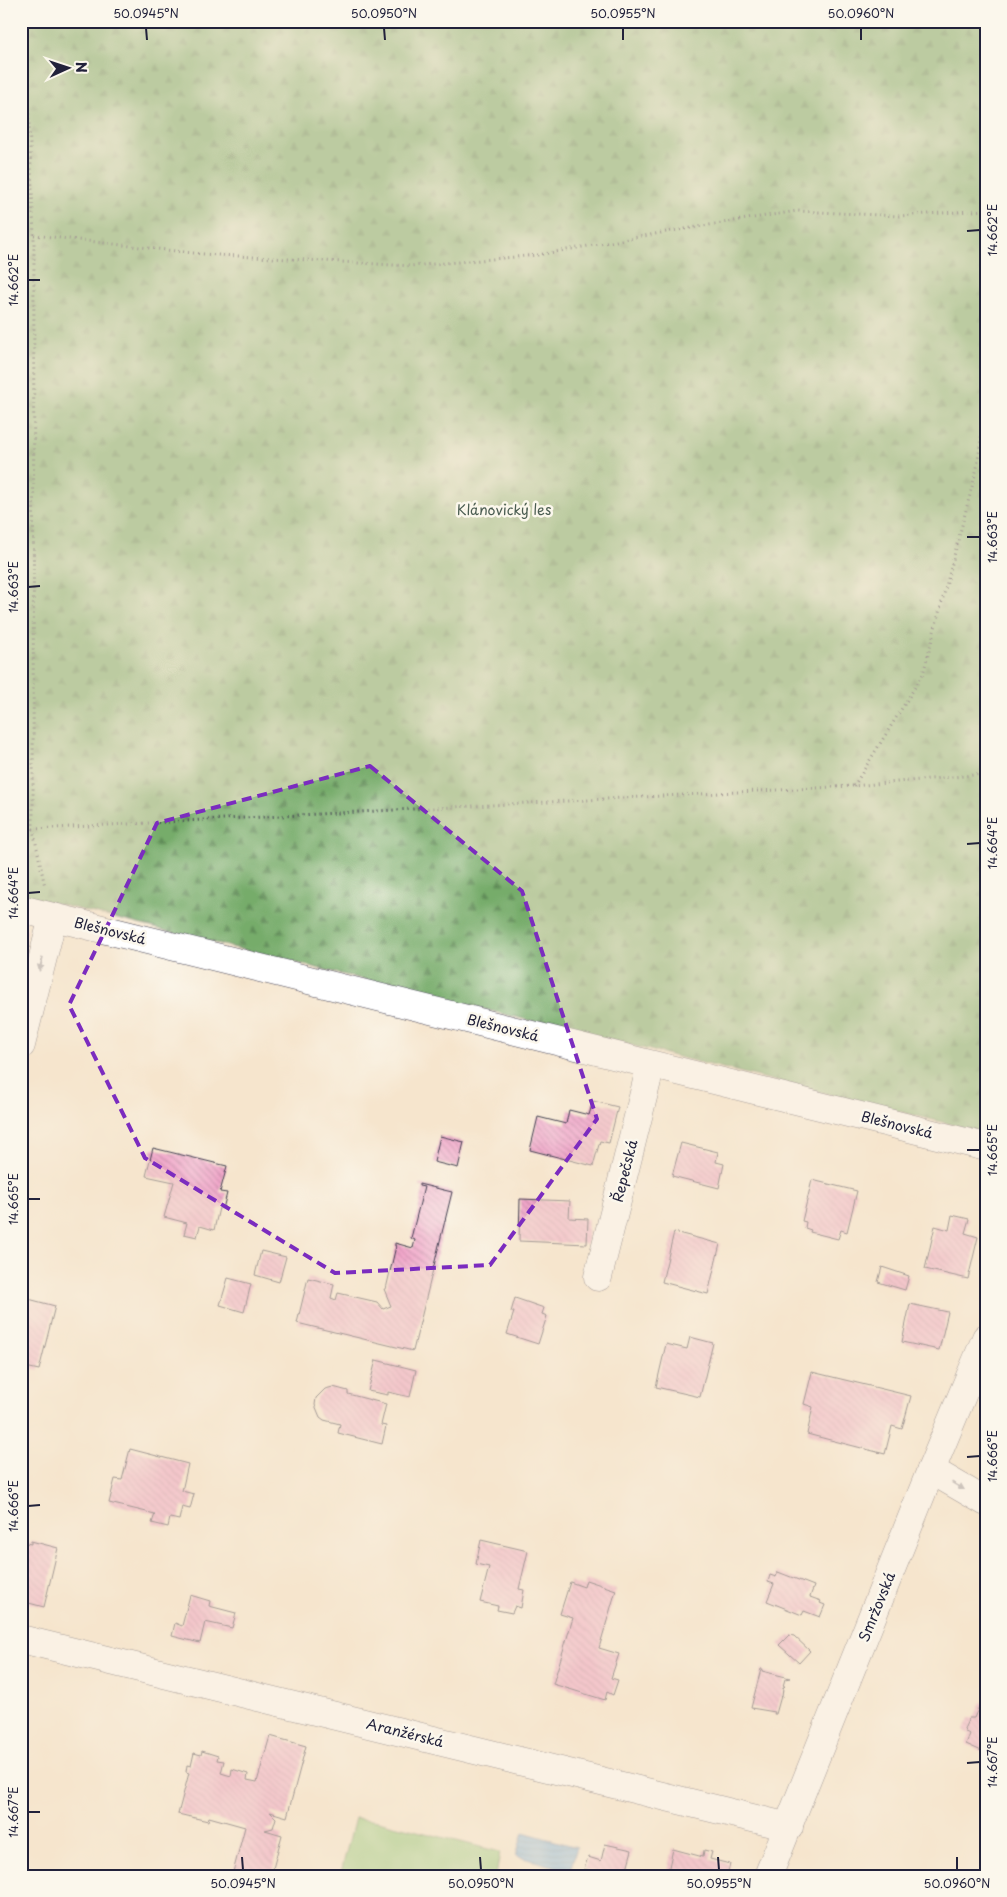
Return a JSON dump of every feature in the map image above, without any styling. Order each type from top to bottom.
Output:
[{"type":"street","name":"Blešnovská","points":[[21,909],[986,1148]]},
{"type":"street","points":[[21,1045],[53,917]]},
{"type":"street","name":"Řepečská","points":[[598,1277],[651,1065]]},
{"type":"street","name":"Smržovská","points":[[768,1876],[986,1338]]},
{"type":"street","points":[[931,1470],[986,1502]]},
{"type":"street","name":"Aranžérská","points":[[21,1639],[789,1827]]},
{"type":"path","points":[[21,24],[28,101],[34,235],[33,829],[53,917]]},
{"type":"path","points":[[34,235],[202,254],[411,266],[538,256],[672,231],[796,211],[898,216],[986,210]]},
{"type":"path","points":[[853,786],[923,674],[977,468],[986,404]]},
{"type":"path","points":[[33,829],[853,786],[986,774]]},
{"type":"highlighted area","points":[[370,766],[522,891],[597,1119],[490,1265],[335,1273],[145,1158],[69,1005],[157,823]]},
{"type":"green space","name":"Klánovický les","points":[[21,21],[986,21],[986,1133],[21,895]]},
{"type":"green space","points":[[355,1818],[378,1821],[500,1852],[496,1876],[340,1876]]},
{"type":"water","points":[[523,1832],[577,1847],[570,1871],[516,1856]]},
{"type":"building","points":[[21,928],[27,930],[22,954],[21,954]]},
{"type":"building","points":[[593,1101],[618,1107],[609,1143],[600,1141],[593,1166],[530,1150],[538,1117],[566,1124],[569,1110],[589,1115]]},
{"type":"building","points":[[440,1136],[464,1142],[458,1168],[434,1162]]},
{"type":"building","points":[[681,1143],[718,1152],[716,1162],[724,1164],[719,1188],[672,1176]]},
{"type":"building","points":[[153,1148],[227,1166],[220,1192],[227,1193],[223,1209],[219,1208],[214,1230],[200,1226],[197,1237],[184,1234],[187,1223],[164,1217],[174,1182],[146,1176]]},
{"type":"building","points":[[812,1180],[857,1191],[847,1232],[841,1230],[838,1239],[810,1232],[811,1230],[805,1228],[806,1222],[802,1221]]},
{"type":"building","points":[[419,1184],[452,1192],[413,1351],[297,1323],[308,1278],[334,1284],[331,1298],[336,1300],[338,1293],[377,1302],[383,1309],[391,1306],[384,1289],[386,1289],[396,1246],[395,1243],[413,1248],[415,1240],[411,1238],[424,1187],[419,1186]]},
{"type":"building","points":[[520,1199],[570,1201],[569,1218],[588,1219],[587,1244],[519,1241]]},
{"type":"building","points":[[952,1215],[969,1219],[965,1233],[978,1237],[968,1279],[925,1269],[935,1226],[949,1230]]},
{"type":"building","points":[[674,1232],[720,1244],[708,1294],[662,1282]]},
{"type":"building","points":[[261,1251],[286,1257],[279,1282],[255,1275]]},
{"type":"building","points":[[882,1267],[909,1276],[905,1290],[878,1282]]},
{"type":"building","points":[[228,1278],[251,1284],[244,1312],[220,1305]]},
{"type":"building","points":[[21,1297],[55,1306],[39,1370],[21,1366]]},
{"type":"building","points":[[515,1298],[544,1308],[542,1314],[547,1316],[538,1344],[507,1334],[514,1312],[511,1312]]},
{"type":"building","points":[[910,1304],[948,1312],[939,1350],[902,1342]]},
{"type":"building","points":[[690,1337],[713,1343],[700,1397],[656,1387],[666,1344],[687,1349]]},
{"type":"building","points":[[376,1360],[416,1370],[410,1397],[388,1392],[388,1395],[368,1391]]},
{"type":"building","points":[[812,1372],[911,1396],[902,1429],[892,1426],[885,1454],[807,1434],[813,1407],[804,1404]]},
{"type":"building","points":[[333,1387],[348,1391],[348,1394],[386,1404],[381,1425],[386,1426],[382,1444],[338,1433],[340,1424],[324,1420],[320,1417],[315,1405],[316,1398],[325,1389]]},
{"type":"building","points":[[130,1449],[188,1464],[182,1491],[194,1494],[190,1509],[182,1507],[179,1520],[170,1518],[168,1527],[152,1523],[155,1514],[109,1503],[115,1479],[122,1480]]},
{"type":"building","points":[[481,1540],[528,1551],[519,1589],[524,1590],[521,1608],[515,1606],[512,1613],[497,1610],[498,1606],[480,1602],[489,1567],[476,1564]]},
{"type":"building","points":[[31,1541],[58,1548],[44,1607],[21,1601],[21,1542],[31,1544]]},
{"type":"building","points":[[778,1572],[814,1586],[810,1597],[821,1601],[820,1603],[825,1605],[820,1617],[804,1611],[802,1615],[767,1601],[774,1584],[768,1582],[770,1575],[776,1577]]},
{"type":"building","points":[[586,1580],[616,1590],[599,1648],[619,1654],[611,1678],[618,1680],[613,1695],[607,1692],[605,1700],[553,1684],[573,1618],[560,1614],[570,1582],[584,1587]]},
{"type":"building","points":[[190,1595],[210,1601],[209,1606],[236,1613],[232,1628],[205,1622],[200,1643],[172,1636],[175,1623],[182,1626]]},
{"type":"building","points":[[789,1635],[794,1636],[810,1651],[799,1663],[779,1645]]},
{"type":"building","points":[[761,1669],[763,1669],[762,1671],[790,1678],[785,1679],[783,1686],[785,1686],[776,1714],[774,1714],[775,1712],[751,1708]]},
{"type":"building","points":[[981,1702],[986,1704],[986,1753],[966,1744],[970,1734],[965,1732],[964,1729],[969,1718],[974,1718]]},
{"type":"building","points":[[270,1736],[306,1746],[287,1817],[270,1812],[276,1818],[273,1828],[265,1830],[282,1835],[271,1876],[232,1876],[245,1827],[209,1817],[208,1821],[178,1814],[189,1773],[186,1772],[187,1765],[191,1766],[194,1753],[201,1755],[202,1751],[218,1756],[217,1760],[224,1761],[221,1773],[231,1776],[232,1769],[248,1774],[247,1780],[257,1782]]},
{"type":"building","points":[[605,1844],[632,1850],[625,1876],[597,1876],[597,1873],[584,1869],[588,1857],[601,1861]]},
{"type":"building","points":[[673,1849],[703,1857],[704,1850],[712,1852],[710,1859],[730,1864],[727,1876],[667,1876]]}]
